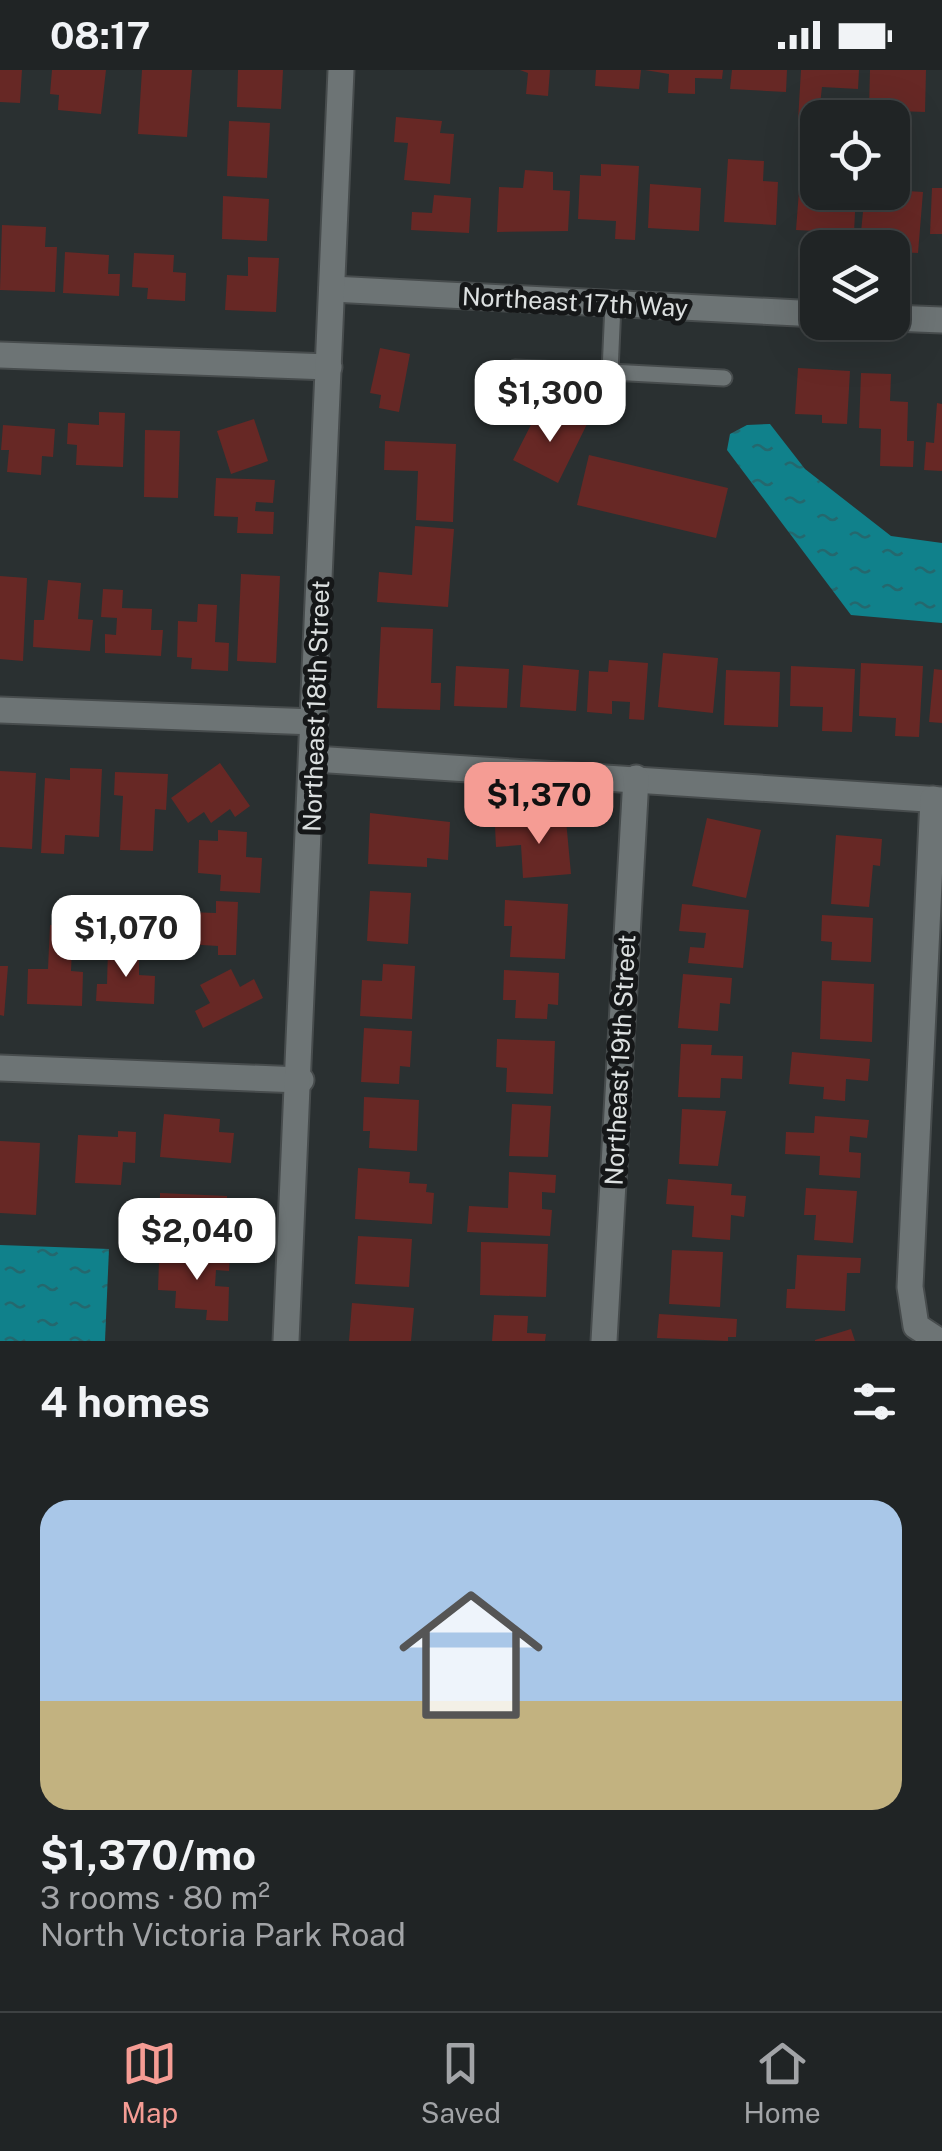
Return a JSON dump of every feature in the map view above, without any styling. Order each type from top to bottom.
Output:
[{"type":"street","name":"Northeast 18th Street","points":[[286,1341],[301,1080],[341,70]]},
{"type":"street","name":"Northeast 17th Way","points":[[332,289],[800,313]]},
{"type":"street","points":[[910,319],[942,320]]},
{"type":"street","points":[[0,355],[329,367]]},
{"type":"street","points":[[0,710],[315,722]]},
{"type":"street","points":[[314,759],[937,799],[910,1288],[916,1326],[939,1341]]},
{"type":"street","name":"Northeast 19th Street","points":[[604,1341],[636,778]]},
{"type":"street","points":[[0,1068],[301,1080]]},
{"type":"lane","points":[[610,372],[613,304]]},
{"type":"lane","points":[[516,368],[724,378]]},
{"type":"water","points":[[770,424],[805,469],[891,536],[942,543],[942,623],[851,615],[727,450],[730,434],[747,425]]},
{"type":"water","points":[[0,1245],[109,1249],[105,1341],[0,1341]]},
{"type":"building","points":[[0,70],[22,70],[20,103],[0,102]]},
{"type":"building","points":[[52,70],[106,70],[101,114],[58,110],[59,95],[50,94]]},
{"type":"building","points":[[142,70],[192,70],[187,137],[138,134]]},
{"type":"building","points":[[238,70],[283,70],[281,109],[237,107]]},
{"type":"building","points":[[520,70],[550,70],[548,96],[526,94],[528,73]]},
{"type":"building","points":[[596,70],[641,70],[639,89],[595,86]]},
{"type":"building","points":[[645,70],[723,70],[722,79],[695,78],[695,94],[668,93],[669,74]]},
{"type":"building","points":[[732,70],[787,70],[786,92],[730,89]]},
{"type":"building","points":[[801,70],[859,70],[858,89],[822,87],[821,100],[800,100],[798,121]]},
{"type":"building","points":[[870,70],[926,70],[925,112],[910,111],[910,100],[869,100]]},
{"type":"building","points":[[396,117],[442,121],[440,133],[454,134],[450,184],[404,180],[408,143],[394,142]]},
{"type":"building","points":[[229,121],[270,123],[267,178],[227,176]]},
{"type":"building","points":[[728,159],[764,161],[763,181],[778,182],[776,225],[724,222]]},
{"type":"building","points":[[601,164],[639,166],[635,240],[615,239],[616,221],[578,219],[580,175],[601,176]]},
{"type":"building","points":[[525,170],[553,172],[553,190],[570,191],[568,231],[497,232],[499,187],[523,188]]},
{"type":"building","points":[[650,184],[701,188],[699,231],[648,228]]},
{"type":"building","points":[[932,188],[942,188],[942,234],[930,234]]},
{"type":"building","points":[[799,191],[800,210],[855,210],[854,230],[796,230]]},
{"type":"building","points":[[910,191],[923,192],[918,253],[910,253],[910,230],[861,230],[863,210],[910,210]]},
{"type":"building","points":[[434,195],[471,198],[469,233],[411,230],[412,212],[432,213]]},
{"type":"building","points":[[223,196],[269,199],[267,241],[222,239]]},
{"type":"building","points":[[2,225],[46,227],[45,247],[57,247],[55,292],[0,290]]},
{"type":"building","points":[[65,252],[109,255],[108,274],[120,274],[119,296],[63,293]]},
{"type":"building","points":[[134,253],[174,255],[173,272],[186,273],[185,301],[147,299],[148,288],[132,287]]},
{"type":"building","points":[[248,257],[279,258],[276,312],[225,310],[227,275],[248,276]]},
{"type":"building","points":[[380,348],[410,354],[399,412],[379,408],[381,395],[370,393]]},
{"type":"building","points":[[798,368],[850,371],[847,424],[822,423],[822,415],[795,414]]},
{"type":"building","points":[[861,373],[891,374],[890,401],[908,402],[907,441],[914,441],[913,467],[880,466],[881,429],[859,428]]},
{"type":"building","points":[[937,403],[942,404],[942,471],[924,470],[926,442],[934,443]]},
{"type":"building","points":[[99,412],[125,413],[123,467],[76,465],[77,445],[67,444],[68,423],[99,425]]},
{"type":"building","points":[[567,412],[588,422],[558,483],[513,460],[537,413],[561,425]]},
{"type":"building","points":[[254,419],[268,461],[231,474],[217,431]]},
{"type":"building","points":[[3,425],[55,429],[53,457],[42,456],[41,475],[7,472],[9,450],[1,450]]},
{"type":"building","points":[[145,430],[180,431],[178,498],[144,497]]},
{"type":"building","points":[[385,441],[456,444],[453,522],[416,520],[418,471],[384,470]]},
{"type":"building","points":[[589,455],[728,488],[716,538],[577,505]]},
{"type":"building","points":[[216,478],[275,480],[273,503],[256,502],[255,511],[274,512],[273,534],[237,533],[238,517],[214,516]]},
{"type":"building","points":[[415,526],[454,529],[448,607],[377,602],[379,572],[412,575]]},
{"type":"building","points":[[241,574],[280,576],[276,663],[237,661]]},
{"type":"building","points":[[0,576],[27,578],[23,661],[0,659]]},
{"type":"building","points":[[48,580],[81,583],[78,619],[93,620],[90,651],[33,647],[34,620],[44,620]]},
{"type":"building","points":[[103,589],[123,590],[122,608],[152,609],[151,630],[163,630],[161,656],[105,653],[105,634],[116,635],[117,618],[101,617]]},
{"type":"building","points":[[198,604],[217,605],[215,642],[229,643],[228,671],[191,669],[192,658],[177,657],[178,621],[197,622]]},
{"type":"building","points":[[381,627],[433,629],[431,683],[441,683],[440,710],[377,708]]},
{"type":"building","points":[[663,653],[718,658],[713,713],[658,707]]},
{"type":"building","points":[[609,660],[648,663],[644,720],[629,719],[630,702],[612,701],[612,714],[587,712],[589,671],[608,672]]},
{"type":"building","points":[[861,663],[923,666],[919,737],[895,736],[896,718],[859,716]]},
{"type":"building","points":[[523,665],[579,670],[576,711],[520,707]]},
{"type":"building","points":[[456,666],[509,669],[507,708],[454,706]]},
{"type":"building","points":[[791,666],[855,669],[852,732],[822,731],[823,707],[790,706]]},
{"type":"building","points":[[934,669],[942,670],[942,723],[929,722]]},
{"type":"building","points":[[726,670],[780,672],[778,727],[724,725]]},
{"type":"building","points":[[220,763],[250,806],[235,817],[230,809],[211,823],[204,812],[188,823],[171,798]]},
{"type":"building","points":[[70,768],[102,769],[99,837],[65,835],[64,854],[41,853],[45,778],[70,780]]},
{"type":"building","points":[[0,771],[36,773],[32,849],[0,847]]},
{"type":"building","points":[[115,772],[168,774],[166,810],[155,809],[153,851],[120,850],[123,796],[114,795]]},
{"type":"building","points":[[370,813],[450,822],[448,860],[427,858],[427,867],[368,864]]},
{"type":"building","points":[[707,818],[761,830],[746,898],[692,886]]},
{"type":"building","points":[[566,820],[571,874],[523,878],[521,845],[496,847],[495,826]]},
{"type":"building","points":[[218,830],[247,832],[246,857],[262,858],[260,893],[220,891],[221,875],[198,873],[199,840],[218,841]]},
{"type":"building","points":[[836,835],[882,839],[880,866],[873,865],[869,907],[831,904]]},
{"type":"building","points":[[370,891],[411,893],[408,944],[367,941]]},
{"type":"building","points":[[505,900],[568,904],[565,959],[510,957],[512,926],[504,926]]},
{"type":"building","points":[[216,901],[238,902],[236,955],[218,955],[218,946],[186,944],[188,912],[216,913]]},
{"type":"building","points":[[682,904],[749,910],[743,968],[688,963],[690,947],[704,948],[706,933],[679,931]]},
{"type":"building","points":[[822,915],[873,918],[871,962],[831,960],[832,942],[821,941]]},
{"type":"building","points":[[50,925],[73,926],[71,971],[83,972],[82,1006],[27,1004],[28,969],[48,969]]},
{"type":"building","points":[[108,950],[139,951],[139,975],[155,976],[154,1004],[96,1001],[97,984],[107,984]]},
{"type":"building","points":[[383,964],[415,966],[412,1019],[360,1016],[362,980],[382,981]]},
{"type":"building","points":[[0,966],[8,966],[4,1016],[0,1015]]},
{"type":"building","points":[[231,969],[240,987],[254,979],[263,998],[203,1028],[195,1011],[210,1003],[200,985]]},
{"type":"building","points":[[504,970],[559,973],[558,1005],[548,1004],[547,1019],[515,1018],[516,1000],[503,1000]]},
{"type":"building","points":[[683,974],[732,978],[730,1004],[720,1003],[718,1031],[678,1028]]},
{"type":"building","points":[[822,981],[874,984],[872,1042],[820,1039]]},
{"type":"building","points":[[364,1028],[412,1031],[410,1067],[400,1066],[399,1084],[361,1082]]},
{"type":"building","points":[[497,1039],[555,1041],[553,1094],[506,1092],[507,1068],[496,1067]]},
{"type":"building","points":[[681,1044],[712,1045],[711,1055],[743,1056],[742,1079],[721,1078],[720,1098],[678,1097]]},
{"type":"building","points":[[792,1052],[870,1059],[868,1081],[846,1079],[845,1101],[823,1099],[824,1087],[789,1084]]},
{"type":"building","points":[[364,1097],[419,1100],[417,1151],[369,1148],[370,1131],[363,1131]]},
{"type":"building","points":[[512,1104],[551,1106],[548,1157],[509,1156]]},
{"type":"building","points":[[682,1109],[726,1111],[718,1166],[679,1164]]},
{"type":"building","points":[[164,1114],[220,1119],[219,1132],[234,1133],[231,1163],[160,1157]]},
{"type":"building","points":[[815,1116],[869,1120],[867,1138],[850,1136],[849,1152],[861,1153],[860,1178],[819,1175],[820,1156],[785,1154],[786,1132],[814,1133]]},
{"type":"building","points":[[118,1131],[136,1132],[135,1163],[123,1162],[121,1185],[75,1183],[78,1135],[118,1137]]},
{"type":"building","points":[[0,1141],[40,1143],[36,1215],[0,1213]]},
{"type":"building","points":[[358,1168],[410,1172],[409,1183],[427,1184],[426,1192],[434,1193],[432,1224],[355,1219]]},
{"type":"building","points":[[509,1172],[556,1175],[555,1193],[542,1192],[542,1209],[552,1210],[550,1236],[467,1232],[469,1206],[508,1208]]},
{"type":"building","points":[[668,1179],[732,1184],[731,1195],[746,1196],[744,1217],[731,1215],[730,1240],[692,1237],[694,1206],[666,1204]]},
{"type":"building","points":[[806,1188],[857,1191],[853,1243],[814,1240],[816,1215],[804,1215]]},
{"type":"building","points":[[160,1193],[227,1196],[226,1236],[159,1233]]},
{"type":"building","points":[[358,1236],[412,1239],[409,1287],[355,1284]]},
{"type":"building","points":[[481,1242],[548,1244],[546,1297],[480,1295]]},
{"type":"building","points":[[672,1250],[723,1252],[720,1307],[669,1304]]},
{"type":"building","points":[[178,1252],[230,1255],[229,1271],[216,1270],[215,1286],[229,1287],[228,1321],[206,1320],[207,1310],[175,1308],[176,1291],[158,1290],[159,1261],[178,1262]]},
{"type":"building","points":[[797,1255],[861,1258],[860,1273],[847,1273],[845,1311],[786,1308],[787,1289],[795,1289]]},
{"type":"building","points":[[352,1303],[414,1308],[411,1341],[349,1341]]},
{"type":"building","points":[[659,1314],[737,1319],[736,1337],[728,1337],[728,1341],[657,1338]]},
{"type":"building","points":[[494,1315],[528,1316],[527,1333],[546,1334],[545,1341],[492,1341]]},
{"type":"building","points":[[851,1329],[855,1341],[815,1341],[815,1340]]}]
